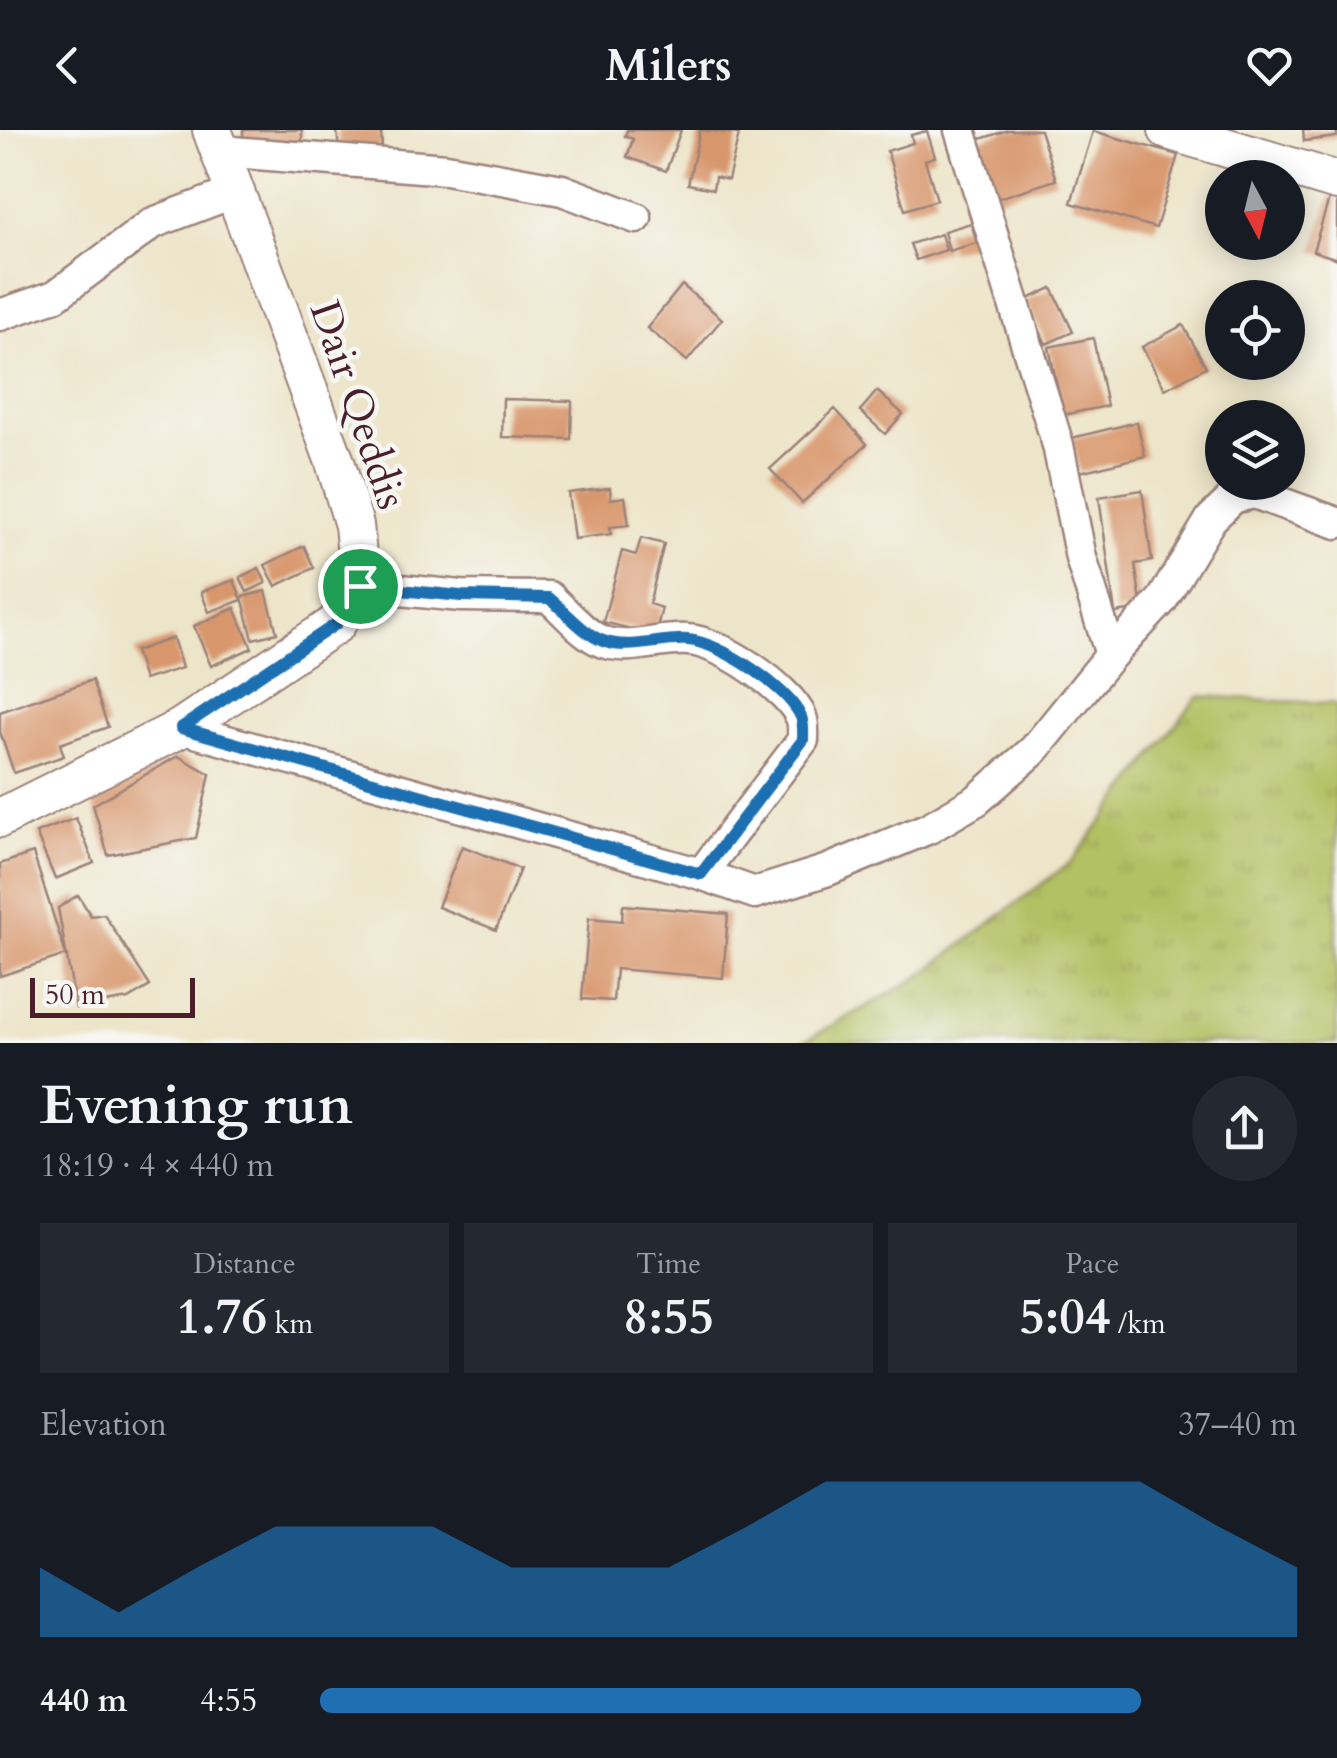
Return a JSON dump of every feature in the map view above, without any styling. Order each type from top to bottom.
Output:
[{"type":"main road","points":[[1168,130],[1337,181]]},
{"type":"main road","name":"Dair Qeddis","points":[[216,141],[335,462],[354,525],[360,586]]},
{"type":"main road","points":[[0,818],[181,728],[336,624],[360,586]]},
{"type":"street","points":[[960,130],[1058,445],[1082,558],[1111,654]]},
{"type":"street","points":[[216,141],[446,169],[562,190],[636,218]]},
{"type":"street","points":[[0,315],[55,296],[153,224],[234,192]]},
{"type":"street","points":[[181,728],[755,892],[828,870],[929,828],[977,800],[1034,750],[1111,654],[1162,600],[1212,520],[1233,498],[1254,493],[1337,523]]},
{"type":"street","points":[[360,586],[461,596],[549,598],[598,640],[622,647],[649,641],[691,640],[724,650],[787,696],[802,718],[803,740],[701,874]]},
{"type":"green space","points":[[1198,696],[1337,704],[1337,1043],[801,1043],[919,977],[1072,861]]},
{"type":"building","points":[[243,130],[302,130],[302,144],[243,142]]},
{"type":"building","points":[[337,130],[381,130],[382,149],[339,152]]},
{"type":"building","points":[[627,130],[681,130],[666,171],[627,157],[633,139],[625,136]]},
{"type":"building","points":[[700,130],[739,134],[728,180],[715,177],[713,189],[688,184]]},
{"type":"building","points":[[1008,130],[1040,130],[1056,180],[989,201],[971,142]]},
{"type":"building","points":[[1303,130],[1337,130],[1337,137],[1304,141]]},
{"type":"building","points":[[927,131],[935,157],[925,160],[937,200],[905,210],[887,151],[913,143],[911,135]]},
{"type":"building","points":[[1093,131],[1178,155],[1156,228],[1071,203]]},
{"type":"building","points":[[1330,196],[1337,198],[1337,259],[1313,251]]},
{"type":"building","points":[[971,223],[977,243],[949,251],[944,231]]},
{"type":"building","points":[[941,234],[946,250],[916,260],[910,244]]},
{"type":"building","points":[[682,285],[722,319],[687,361],[647,328]]},
{"type":"building","points":[[1052,288],[1073,332],[1046,344],[1026,300]]},
{"type":"building","points":[[1183,325],[1205,368],[1165,389],[1142,347]]},
{"type":"building","points":[[1093,338],[1107,406],[1063,415],[1049,347]]},
{"type":"building","points":[[877,391],[903,414],[885,434],[860,411]]},
{"type":"building","points":[[503,399],[572,401],[571,439],[502,437]]},
{"type":"building","points":[[835,409],[867,444],[802,503],[770,469]]},
{"type":"building","points":[[1137,422],[1145,456],[1080,472],[1072,438]]},
{"type":"building","points":[[610,488],[611,499],[625,497],[629,525],[610,527],[611,534],[574,539],[568,493]]},
{"type":"building","points":[[1142,490],[1152,561],[1135,564],[1142,609],[1115,613],[1099,497]]},
{"type":"building","points":[[641,538],[664,544],[649,604],[662,608],[655,635],[603,622],[622,551],[636,555]]},
{"type":"building","points":[[304,546],[314,568],[276,586],[265,565]]},
{"type":"building","points":[[259,568],[266,583],[247,592],[240,577]]},
{"type":"building","points":[[234,580],[242,600],[209,612],[201,592]]},
{"type":"building","points":[[266,591],[277,633],[253,639],[242,597]]},
{"type":"building","points":[[235,608],[252,648],[211,666],[194,626]]},
{"type":"building","points":[[173,638],[182,668],[144,680],[135,651]]},
{"type":"building","points":[[92,680],[108,727],[60,744],[64,756],[14,773],[0,732],[0,712]]},
{"type":"building","points":[[178,756],[210,774],[196,838],[108,855],[93,805]]},
{"type":"building","points":[[76,818],[94,863],[55,879],[36,833]]},
{"type":"building","points":[[462,846],[520,869],[496,930],[438,907]]},
{"type":"building","points":[[33,853],[66,955],[0,976],[0,864]]},
{"type":"building","points":[[78,895],[91,916],[104,914],[150,986],[128,999],[76,1008],[58,908]]},
{"type":"building","points":[[623,905],[728,914],[723,978],[616,969],[613,1001],[582,999],[589,918],[622,921]]},
{"type":"route","points":[[360,586],[461,596],[549,598],[598,640],[622,647],[649,641],[691,640],[724,650],[787,696],[802,718],[803,740],[701,874],[181,728],[336,624],[360,586]]}]
